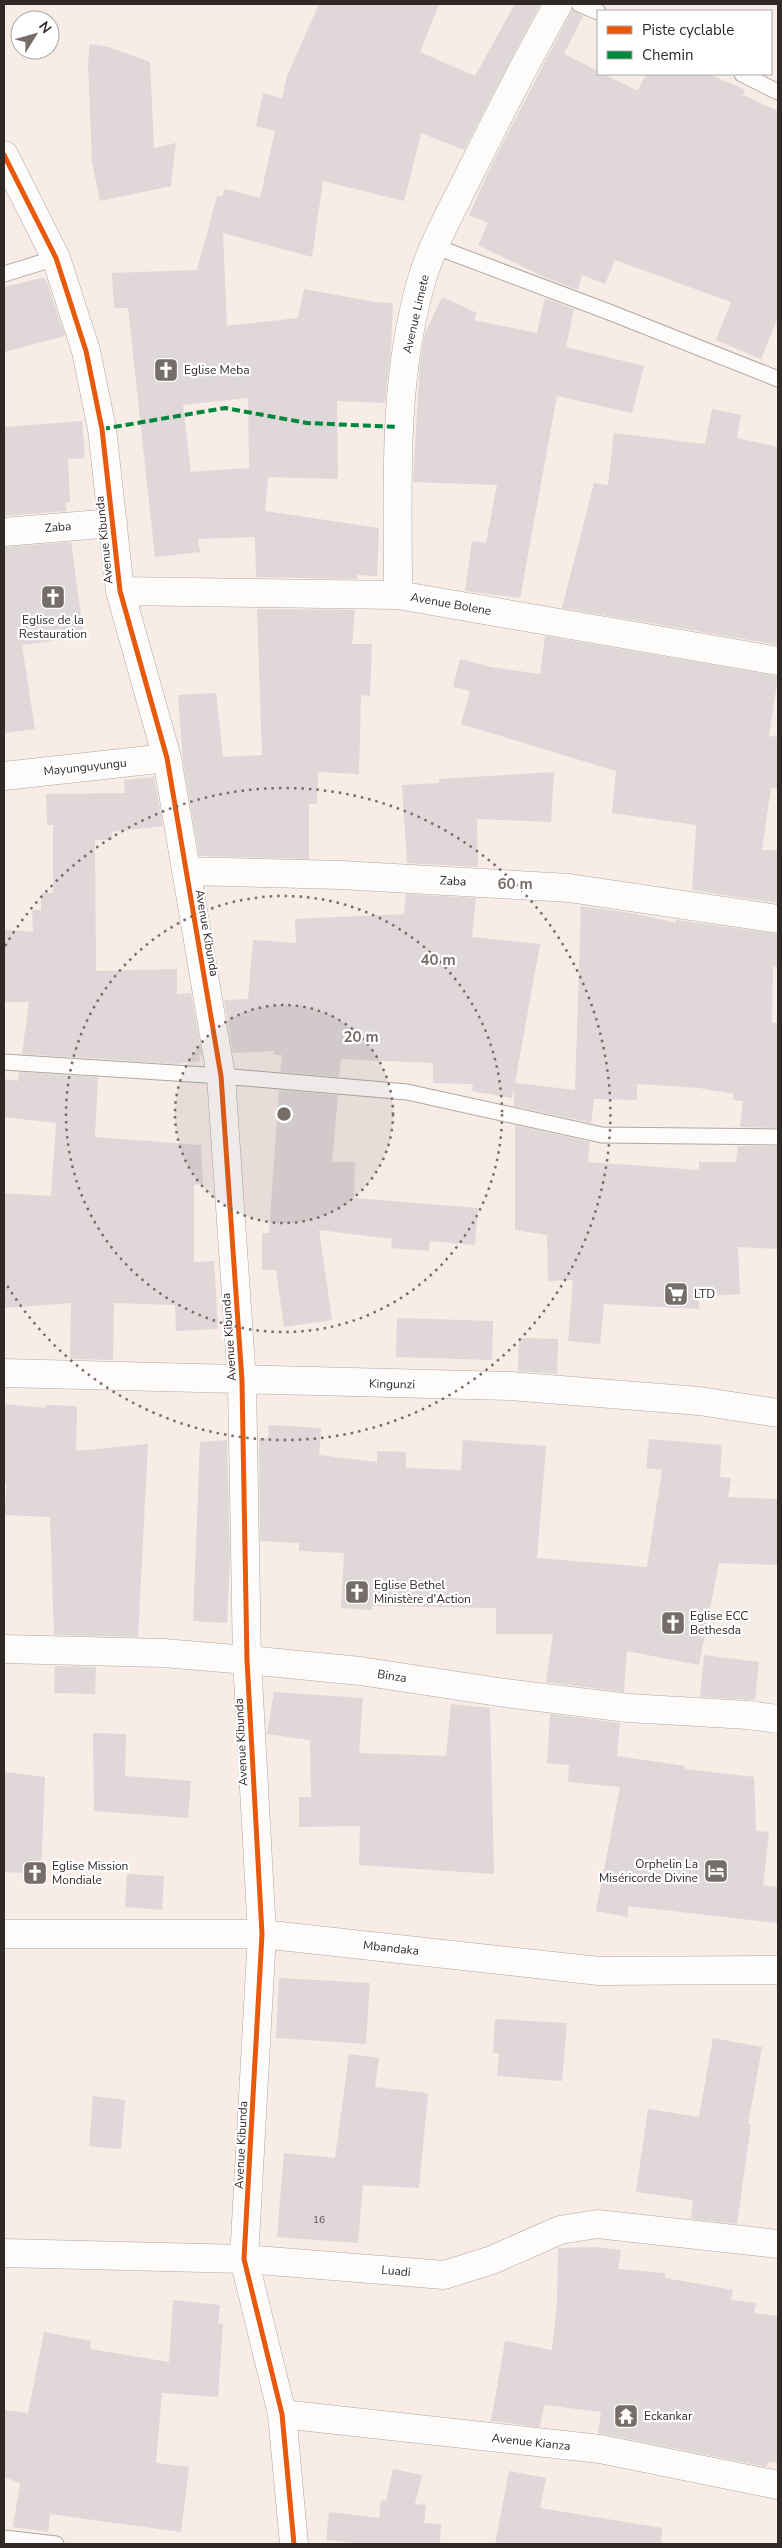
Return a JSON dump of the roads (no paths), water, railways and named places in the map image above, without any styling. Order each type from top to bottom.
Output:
[{"type":"street","name":"Avenue Limete","points":[[398,595],[398,426],[406,355],[420,286],[434,246],[510,92],[558,4]]},
{"type":"street","name":"Avenue Kibunda","points":[[4,154],[56,258],[86,351],[102,430],[120,591],[166,758],[221,1076],[242,1381],[247,1660],[262,1934],[244,2259],[282,2414],[294,2544]]},
{"type":"street","name":"Zaba","points":[[4,532],[113,523]]},
{"type":"street","name":"Avenue Bolene","points":[[120,591],[398,595],[778,660]]},
{"type":"street","name":"Mayunguyungu","points":[[4,776],[166,758]]},
{"type":"street","name":"Zaba","points":[[186,871],[341,875],[569,888],[778,919]]},
{"type":"street","name":"Kingunzi","points":[[4,1373],[242,1381],[510,1386],[699,1401],[778,1413]]},
{"type":"street","name":"Binza","points":[[4,1649],[163,1653],[247,1660],[360,1671],[505,1693],[628,1708],[748,1714],[778,1719]]},
{"type":"street","name":"Mbandaka","points":[[4,1934],[262,1934],[599,1971],[778,1970]]},
{"type":"street","name":"Luadi","points":[[4,2253],[244,2259],[444,2275],[492,2260],[560,2230],[598,2224],[778,2244]]},
{"type":"street","name":"Avenue Kianza","points":[[282,2414],[600,2449],[778,2485]]},
{"type":"lane","points":[[579,4],[597,12]]},
{"type":"lane","points":[[744,75],[778,92]]},
{"type":"lane","points":[[434,246],[609,312],[778,379]]},
{"type":"lane","points":[[4,274],[56,258]]},
{"type":"lane","points":[[4,1062],[221,1076],[407,1092],[602,1135],[778,1137]]},
{"type":"lane","points":[[4,2538],[56,2544]]},
{"type":"place","name":"Eglise Meba","points":[[166,370]]},
{"type":"place","name":"Eglise de la Restauration","points":[[53,597]]},
{"type":"place","name":"LTD","points":[[676,1294]]},
{"type":"place","name":"Eglise Bethel Ministère d'Action","points":[[357,1592]]},
{"type":"place","name":"Eglise ECC Bethesda","points":[[673,1623]]},
{"type":"place","name":"Orphelin La Miséricorde Divine","points":[[716,1871]]},
{"type":"place","name":"Eglise Mission Mondiale","points":[[35,1873]]},
{"type":"place","name":"Eckankar","points":[[626,2416]]}]
